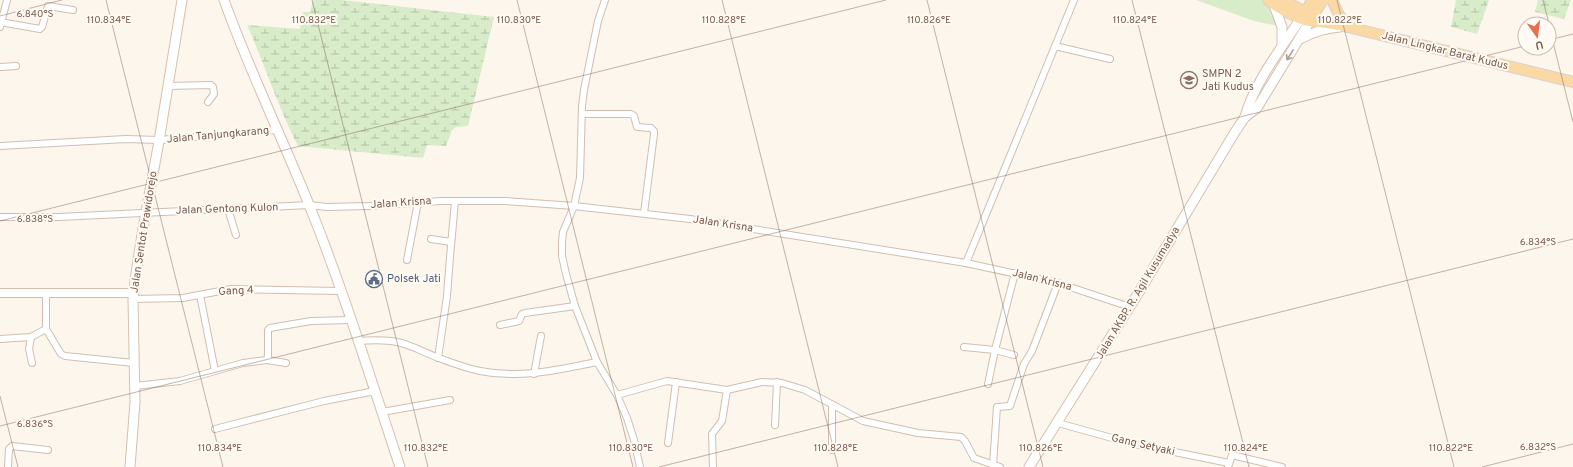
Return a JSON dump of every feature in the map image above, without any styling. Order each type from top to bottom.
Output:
[{"type":"main road","name":"Jalan Sentot Prawidorejo","points":[[130,467],[135,402],[133,296],[138,254],[159,140],[182,0]]},
{"type":"main road","points":[[224,0],[236,34],[309,205],[400,467]]},
{"type":"main road","name":"Jalan AKBP. R. Agil Kusumadya","points":[[1245,117],[1257,108],[1299,40],[1309,18],[1312,0]]},
{"type":"main road","name":"Jalan AKBP. R. Agil Kusumadya","points":[[1029,467],[1058,423],[1245,117],[1250,100],[1282,47],[1309,18],[1323,0]]},
{"type":"main road","points":[[1332,0],[1338,15],[1348,27]]},
{"type":"main road","points":[[1275,2],[1282,28],[1282,47]]},
{"type":"main road","name":"Jalan Lingkar Barat Kudus","points":[[1275,2],[1309,18],[1573,82]]},
{"type":"main road","points":[[1299,40],[1311,33],[1323,29],[1348,27]]},
{"type":"street","points":[[7,0],[0,24],[40,29],[42,27],[48,6],[73,10]]},
{"type":"street","points":[[605,0],[598,21],[584,90],[581,171],[574,206],[563,232],[562,242],[564,269],[575,306],[597,362],[617,395],[631,430],[640,467]]},
{"type":"street","points":[[966,263],[1074,0]]},
{"type":"street","points":[[1055,46],[1110,59]]},
{"type":"street","points":[[0,67],[16,66]]},
{"type":"street","points":[[168,86],[211,85],[213,87],[214,94],[208,102]]},
{"type":"street","points":[[582,114],[631,114],[634,116],[637,127],[651,128],[654,131],[644,213]]},
{"type":"street","name":"Jalan Tanjungkarang","points":[[0,146],[126,139],[159,140],[276,130]]},
{"type":"street","points":[[438,358],[447,296],[455,201]]},
{"type":"street","name":"Jalan Krisna","points":[[309,205],[327,207],[369,206],[418,202],[506,201],[644,213],[966,263],[1058,283],[1130,306]]},
{"type":"street","points":[[407,260],[418,202]]},
{"type":"street","name":"Jalan Gentong Kulon","points":[[0,217],[59,217],[309,205]]},
{"type":"street","points":[[228,209],[236,235]]},
{"type":"street","points":[[431,238],[451,242]]},
{"type":"street","points":[[988,384],[994,350],[1015,273]]},
{"type":"street","points":[[992,465],[997,407],[1010,406],[1024,364],[1032,351],[1058,283]]},
{"type":"street","name":"Gang 4","points":[[133,296],[183,298],[231,288],[340,291]]},
{"type":"street","points":[[0,292],[46,292],[133,296]]},
{"type":"street","points":[[46,292],[46,329],[59,352],[64,356],[134,363]]},
{"type":"street","points":[[200,295],[215,371]]},
{"type":"street","points":[[500,325],[520,321],[525,313],[575,306]]},
{"type":"street","points":[[267,360],[268,330],[270,328],[311,321],[350,320]]},
{"type":"street","points":[[0,339],[31,338],[46,329]]},
{"type":"street","points":[[534,374],[541,336]]},
{"type":"street","points":[[31,338],[29,349],[32,363]]},
{"type":"street","points":[[357,341],[373,339],[394,341],[414,346],[438,358],[479,371],[503,375],[534,374],[597,362]]},
{"type":"street","points":[[964,347],[994,350],[1014,355]]},
{"type":"street","points":[[135,386],[166,383],[243,363],[267,360],[286,363]]},
{"type":"street","points":[[617,395],[661,382],[676,382],[727,390],[757,382],[777,382],[797,387],[855,418],[871,424],[918,433],[961,437],[965,441],[974,458],[1000,467]]},
{"type":"street","points":[[668,443],[676,382]]},
{"type":"street","points":[[775,425],[777,382]]},
{"type":"street","points":[[714,467],[712,434],[722,421],[727,390]]},
{"type":"street","points":[[215,429],[324,401],[375,392]]},
{"type":"street","points":[[382,412],[450,400]]},
{"type":"street","points":[[832,406],[832,450]]},
{"type":"street","name":"Gang Setyaki","points":[[1058,423],[1124,441],[1228,465]]},
{"type":"street","points":[[8,467],[9,449],[12,446],[48,450]]},
{"type":"street","points":[[1228,465],[1232,455],[1282,467]]},
{"type":"green space","points":[[313,0],[342,0],[494,17],[468,126],[456,127],[452,130],[446,146],[427,145],[423,158],[298,146],[284,116],[247,25],[300,29],[303,12],[310,12]]},
{"type":"green space","points":[[1196,0],[1263,0],[1269,5],[1278,26],[1254,21]]},
{"type":"green space","points":[[1456,0],[1489,0],[1477,34],[1451,27]]},
{"type":"green space","points":[[1538,0],[1571,0],[1564,19],[1557,17],[1557,16],[1535,12]]},
{"type":"place","name":"SMPN 2 Jati Kudus","points":[[1189,80]]},
{"type":"place","name":"Polsek Jati","points":[[374,279]]}]
